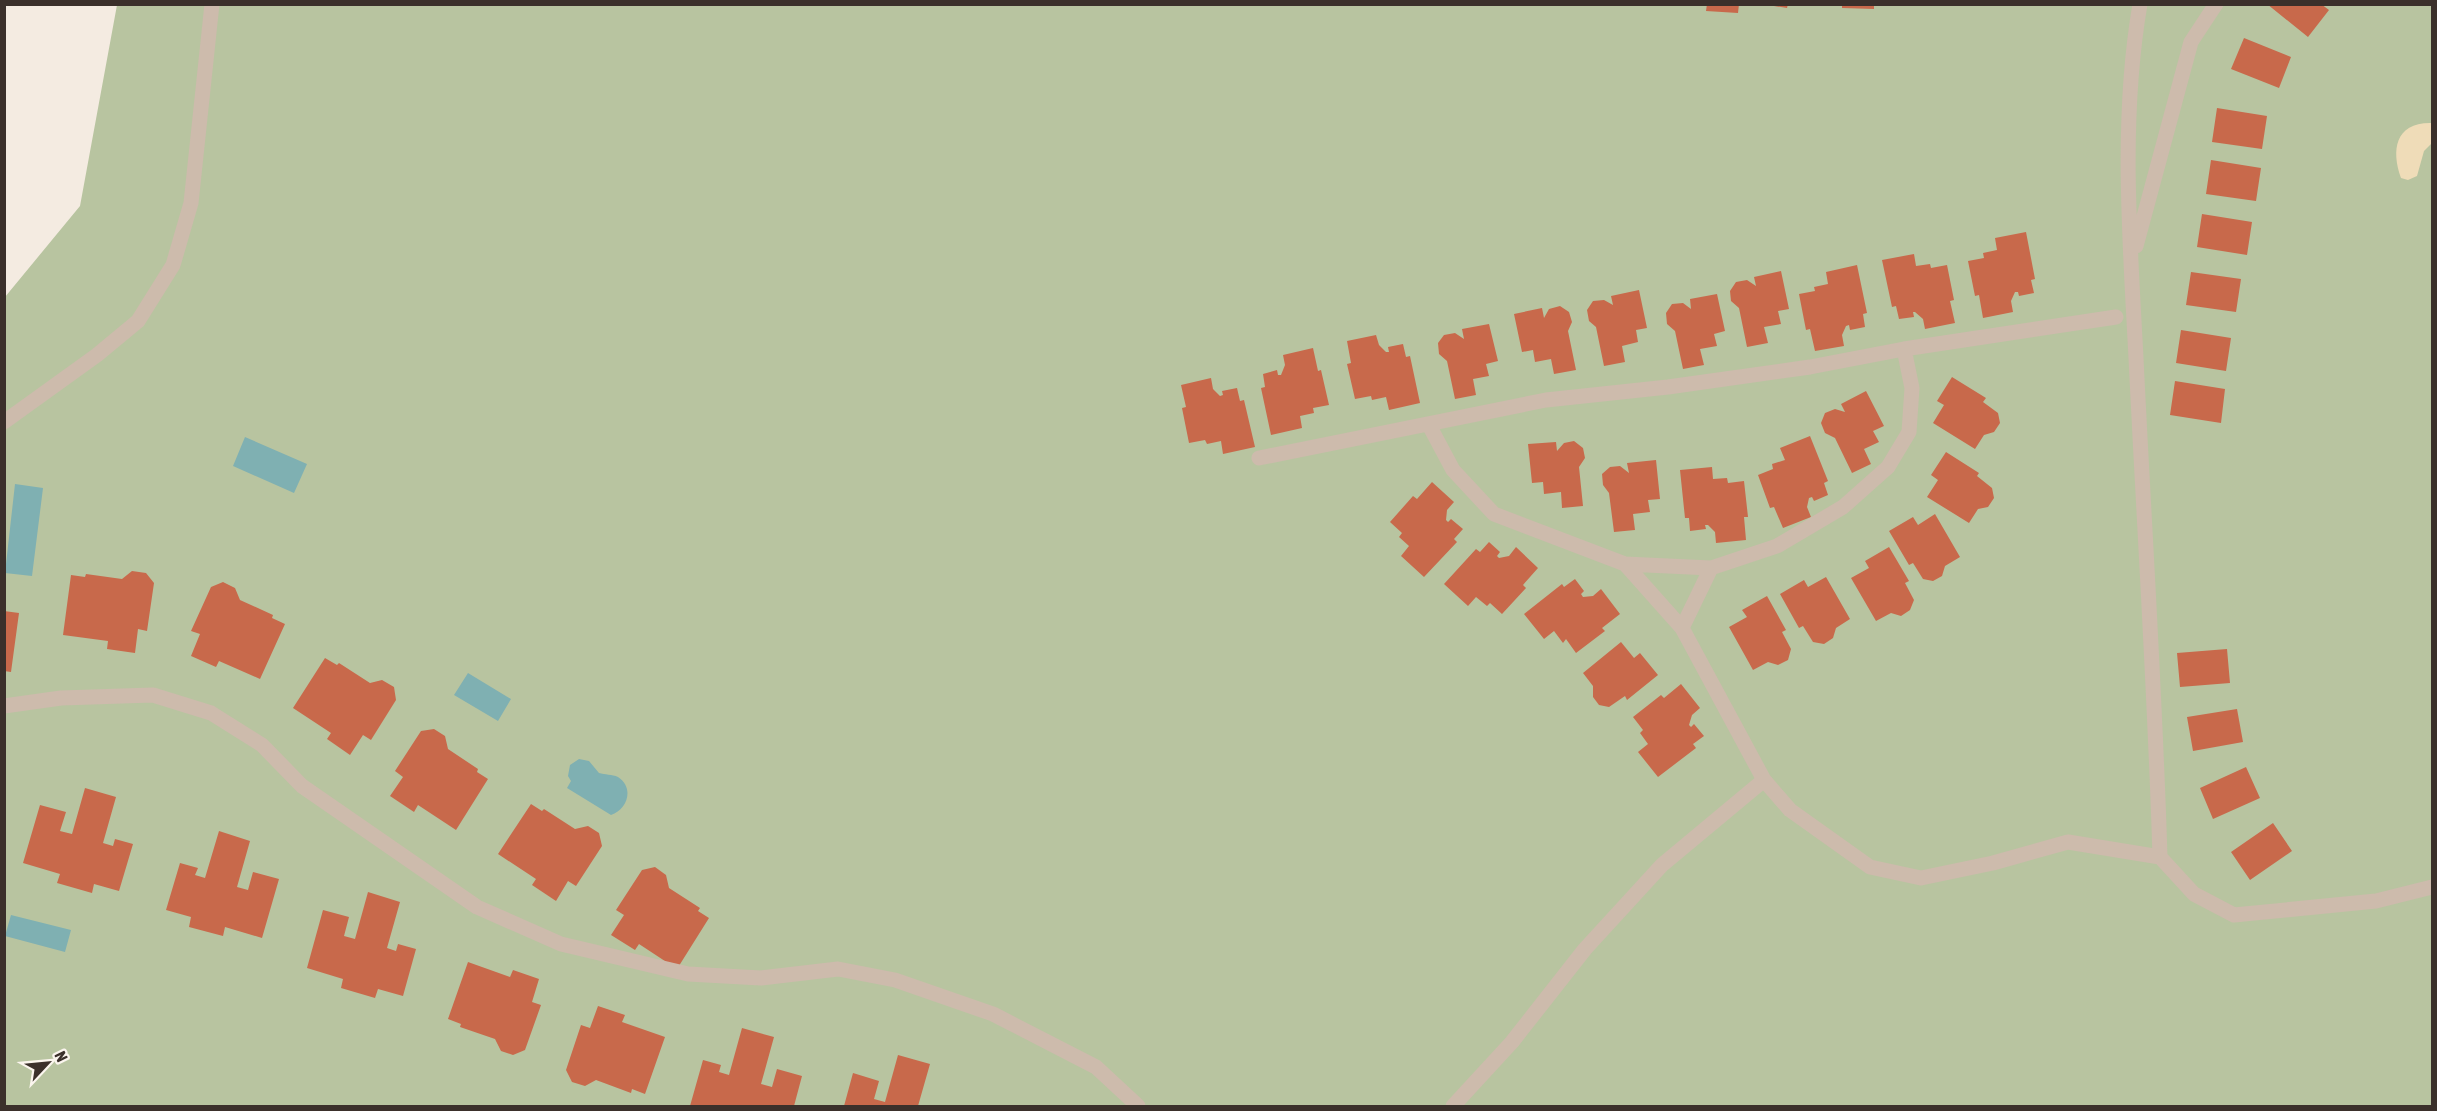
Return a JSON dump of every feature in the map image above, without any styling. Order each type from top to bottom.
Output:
[{"type":"street","points":[[4,422],[97,355],[138,321],[173,265],[191,203],[212,4]]},
{"type":"street","points":[[2140,4],[2135,34],[2128,130],[2131,263],[2160,857]]},
{"type":"street","points":[[2131,263],[2191,42],[2216,4]]},
{"type":"street","points":[[1259,458],[1546,400],[1668,387],[1810,367],[1904,349],[2116,317]]},
{"type":"street","points":[[1429,425],[1453,470],[1494,514],[1625,564],[1711,568],[1778,546],[1843,507],[1888,467],[1909,432],[1912,388],[1904,349]]},
{"type":"street","points":[[1625,564],[1682,628],[1764,780],[1790,810],[1870,867],[1921,878],[1993,864],[2068,842],[2160,857],[2194,894],[2234,915],[2376,901],[2433,887]]},
{"type":"street","points":[[1682,628],[1711,568]]},
{"type":"street","points":[[4,706],[61,698],[153,695],[211,713],[262,745],[302,786],[477,907],[561,944],[688,974],[761,978],[838,969],[895,980],[993,1014],[1096,1067],[1138,1107]]},
{"type":"street","points":[[1453,1107],[1512,1042],[1585,949],[1662,865],[1764,780]]},
{"type":"green space","points":[[117,5],[2432,5],[2432,1106],[5,1106],[5,297],[80,206]]},
{"type":"sand","points":[[2432,123],[2432,143],[2424,151],[2417,176],[2408,180],[2401,178],[2396,157],[2399,140],[2410,127]]},
{"type":"water","points":[[245,437],[307,464],[294,493],[233,466]]},
{"type":"water","points":[[15,484],[43,488],[32,576],[5,573]]},
{"type":"water","points":[[468,673],[511,699],[498,721],[454,695]]},
{"type":"water","points":[[579,759],[589,761],[599,773],[616,776],[623,782],[627,798],[625,804],[617,812],[611,815],[567,788],[571,781],[568,776],[570,765]]},
{"type":"water","points":[[11,915],[71,930],[65,952],[5,936]]},
{"type":"building","points":[[1707,4],[1739,4],[1738,13],[1706,11]]},
{"type":"building","points":[[1762,4],[1788,4],[1787,8]]},
{"type":"building","points":[[1842,4],[1874,4],[1874,9],[1842,8]]},
{"type":"building","points":[[2267,4],[2321,4],[2329,10],[2308,37]]},
{"type":"building","points":[[2244,38],[2291,57],[2279,88],[2231,69]]},
{"type":"building","points":[[2217,108],[2267,116],[2262,149],[2212,142]]},
{"type":"building","points":[[2211,160],[2261,168],[2256,201],[2206,194]]},
{"type":"building","points":[[2202,214],[2252,222],[2247,255],[2197,247]]},
{"type":"building","points":[[2026,232],[2035,279],[2031,280],[2034,293],[2019,296],[2018,292],[2015,292],[2011,301],[2013,312],[1983,318],[1979,295],[1975,296],[1968,261],[1984,258],[1983,253],[1997,250],[1995,238]]},
{"type":"building","points":[[1914,254],[1916,266],[1930,264],[1931,268],[1947,265],[1954,300],[1950,301],[1955,323],[1925,329],[1923,319],[1915,312],[1913,312],[1914,317],[1899,319],[1896,306],[1892,307],[1882,260]]},
{"type":"building","points":[[1857,265],[1867,313],[1863,314],[1865,327],[1850,330],[1849,325],[1846,326],[1842,335],[1844,346],[1815,351],[1810,329],[1806,330],[1799,294],[1815,291],[1814,287],[1828,284],[1826,272]]},
{"type":"building","points":[[1781,271],[1789,309],[1778,311],[1781,324],[1764,327],[1768,343],[1747,347],[1739,308],[1731,301],[1730,291],[1736,282],[1747,280],[1756,286],[1754,277]]},
{"type":"building","points":[[2191,272],[2241,279],[2236,312],[2186,305]]},
{"type":"building","points":[[1639,290],[1647,328],[1636,330],[1638,342],[1622,346],[1625,362],[1604,366],[1596,327],[1589,321],[1587,310],[1593,301],[1604,300],[1613,305],[1611,296]]},
{"type":"building","points":[[1717,294],[1725,331],[1714,334],[1717,346],[1700,349],[1704,365],[1683,369],[1675,331],[1667,324],[1666,313],[1672,304],[1683,303],[1691,309],[1690,299]]},
{"type":"building","points":[[1560,306],[1569,312],[1572,322],[1568,331],[1576,370],[1554,374],[1551,359],[1535,362],[1533,350],[1522,352],[1514,314],[1542,308],[1544,318],[1549,309]]},
{"type":"building","points":[[1489,324],[1498,361],[1486,364],[1489,376],[1473,379],[1476,395],[1455,399],[1447,361],[1439,354],[1438,343],[1444,335],[1455,333],[1464,339],[1462,329]]},
{"type":"building","points":[[2181,330],[2231,338],[2226,371],[2176,363]]},
{"type":"building","points":[[1376,335],[1379,345],[1386,352],[1389,352],[1388,347],[1403,344],[1406,357],[1410,356],[1420,403],[1389,410],[1386,397],[1372,400],[1371,396],[1355,399],[1347,364],[1351,363],[1347,341]]},
{"type":"building","points":[[1313,348],[1329,405],[1313,408],[1314,413],[1300,416],[1302,428],[1271,435],[1261,388],[1265,387],[1263,374],[1277,370],[1278,375],[1281,375],[1285,365],[1283,355]]},
{"type":"building","points":[[1952,377],[1986,398],[1983,402],[1998,413],[2000,423],[1994,432],[1984,435],[1975,449],[1933,423],[1944,405],[1937,401]]},
{"type":"building","points":[[1211,378],[1213,389],[1220,396],[1223,395],[1222,391],[1237,388],[1240,401],[1244,400],[1255,447],[1223,454],[1221,441],[1207,444],[1205,440],[1189,443],[1182,408],[1186,407],[1181,385]]},
{"type":"building","points":[[2175,381],[2225,389],[2221,423],[2170,415]]},
{"type":"building","points":[[1866,391],[1884,426],[1873,431],[1879,442],[1864,449],[1871,464],[1852,473],[1835,438],[1825,433],[1821,423],[1825,413],[1835,409],[1845,412],[1841,404]]},
{"type":"building","points":[[1810,436],[1828,481],[1824,483],[1828,495],[1814,501],[1812,497],[1809,498],[1807,507],[1811,517],[1783,528],[1774,507],[1770,508],[1758,475],[1773,469],[1772,464],[1785,460],[1780,448]]},
{"type":"building","points":[[1574,441],[1583,448],[1585,458],[1579,467],[1583,506],[1562,508],[1561,492],[1544,494],[1543,482],[1532,483],[1528,444],[1556,442],[1557,451],[1564,443]]},
{"type":"building","points":[[1946,452],[1979,473],[1977,476],[1992,488],[1994,498],[1988,507],[1978,509],[1969,523],[1927,497],[1938,480],[1931,475]]},
{"type":"building","points":[[1656,460],[1660,499],[1648,500],[1650,512],[1633,514],[1635,530],[1614,532],[1609,493],[1603,485],[1602,474],[1610,467],[1620,466],[1629,473],[1627,463]]},
{"type":"building","points":[[1712,467],[1713,479],[1727,478],[1728,483],[1744,481],[1748,517],[1744,517],[1746,540],[1716,543],[1715,532],[1708,525],[1705,525],[1706,529],[1690,531],[1689,518],[1685,518],[1680,470]]},
{"type":"building","points":[[1432,482],[1454,502],[1447,510],[1446,520],[1448,522],[1451,519],[1463,529],[1454,539],[1457,542],[1424,577],[1401,556],[1409,546],[1399,537],[1402,533],[1390,522],[1413,496],[1417,499]]},
{"type":"building","points":[[1935,514],[1960,557],[1945,566],[1942,576],[1933,581],[1923,579],[1913,563],[1909,565],[1889,531],[1913,517],[1918,525]]},
{"type":"building","points":[[1489,542],[1500,552],[1497,556],[1499,558],[1509,556],[1516,547],[1538,568],[1523,585],[1526,588],[1502,614],[1490,603],[1487,606],[1476,597],[1468,606],[1444,584],[1476,549],[1480,552]]},
{"type":"building","points":[[1889,547],[1909,581],[1905,583],[1914,600],[1910,610],[1901,616],[1891,613],[1876,621],[1851,578],[1869,568],[1865,561]]},
{"type":"building","points":[[132,571],[146,573],[154,583],[147,631],[138,629],[135,653],[107,649],[108,641],[63,635],[71,575],[85,577],[86,574],[122,579]]},
{"type":"building","points":[[1826,577],[1850,619],[1836,628],[1833,638],[1824,644],[1813,642],[1803,626],[1799,628],[1780,594],[1804,580],[1808,587]]},
{"type":"building","points":[[1575,579],[1584,591],[1581,594],[1583,597],[1593,596],[1601,589],[1620,614],[1602,628],[1605,631],[1576,653],[1566,639],[1563,643],[1554,631],[1544,639],[1524,614],[1562,584],[1564,587]]},
{"type":"building","points":[[223,582],[235,588],[240,600],[273,615],[272,618],[285,624],[260,679],[219,661],[216,667],[191,656],[200,634],[191,631],[211,587]]},
{"type":"building","points":[[1767,596],[1786,630],[1782,632],[1791,649],[1788,660],[1778,665],[1768,662],[1753,670],[1729,627],[1747,617],[1742,610]]},
{"type":"building","points":[[4,611],[19,613],[11,672],[4,671]]},
{"type":"building","points":[[1621,642],[1634,658],[1640,653],[1658,675],[1627,700],[1625,696],[1609,707],[1599,705],[1593,697],[1593,686],[1583,673]]},
{"type":"building","points":[[2227,649],[2230,683],[2180,687],[2177,653]]},
{"type":"building","points":[[325,658],[337,665],[339,663],[370,683],[382,680],[394,687],[396,700],[371,740],[363,735],[350,755],[327,739],[331,733],[293,708]]},
{"type":"building","points":[[1681,684],[1700,708],[1692,715],[1689,725],[1691,727],[1694,724],[1704,736],[1693,744],[1696,748],[1658,777],[1638,752],[1648,744],[1640,733],[1643,730],[1633,717],[1661,695],[1664,698]]},
{"type":"building","points":[[2237,709],[2243,742],[2193,751],[2187,717]]},
{"type":"building","points":[[434,729],[445,736],[448,749],[478,769],[477,772],[488,779],[456,830],[418,805],[414,812],[390,796],[403,777],[395,771],[421,731]]},
{"type":"building","points":[[2246,767],[2260,798],[2213,819],[2200,788]]},
{"type":"building","points":[[85,788],[116,797],[103,843],[113,846],[115,839],[133,844],[119,891],[94,884],[92,893],[57,883],[60,874],[23,863],[40,805],[66,812],[60,831],[72,834]]},
{"type":"building","points":[[531,804],[542,811],[544,809],[575,829],[588,826],[599,833],[602,846],[576,886],[568,881],[556,901],[532,885],[536,879],[498,854]]},
{"type":"building","points":[[2273,823],[2292,851],[2250,880],[2231,852]]},
{"type":"building","points":[[219,831],[250,841],[237,887],[248,890],[253,872],[279,879],[262,938],[225,927],[223,936],[189,927],[191,917],[166,910],[180,863],[198,868],[195,875],[205,878]]},
{"type":"building","points":[[655,867],[666,875],[669,888],[700,908],[698,911],[709,918],[677,969],[639,944],[635,950],[611,935],[624,915],[616,910],[642,870]]},
{"type":"building","points":[[368,892],[400,902],[387,948],[396,951],[398,944],[416,949],[403,996],[378,989],[375,998],[341,988],[343,979],[307,968],[323,910],[349,917],[344,936],[355,939]]},
{"type":"building","points":[[468,962],[510,977],[513,970],[539,979],[532,1002],[541,1005],[525,1050],[513,1055],[501,1051],[495,1039],[460,1027],[461,1024],[448,1019]]},
{"type":"building","points":[[598,1006],[625,1015],[622,1022],[665,1037],[645,1094],[632,1089],[631,1093],[596,1080],[585,1086],[572,1082],[566,1070],[581,1025],[590,1028]]},
{"type":"building","points":[[742,1028],[774,1037],[761,1084],[772,1087],[777,1069],[802,1076],[794,1106],[690,1106],[703,1060],[721,1065],[719,1072],[729,1075]]},
{"type":"building","points":[[898,1055],[930,1064],[918,1106],[844,1106],[853,1073],[879,1081],[874,1099],[885,1102]]}]
